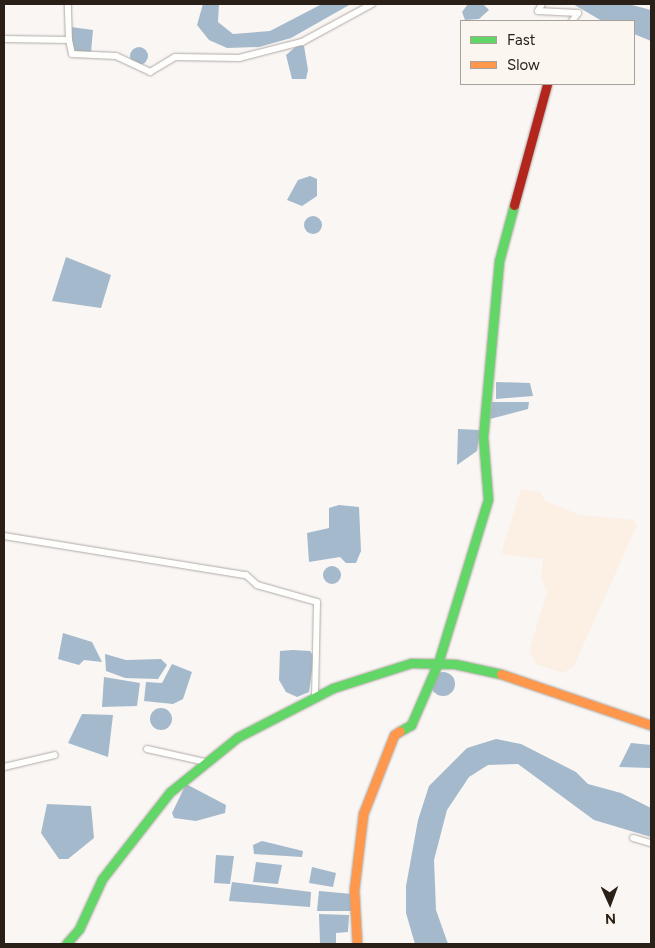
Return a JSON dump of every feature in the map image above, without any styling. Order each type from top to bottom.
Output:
[{"type":"street","points":[[68,4],[69,40],[72,54],[116,56],[150,72],[175,57],[239,58],[302,42],[372,4]]},
{"type":"street","points":[[542,4],[538,11],[578,13],[573,20]]},
{"type":"street","points":[[4,40],[69,40]]},
{"type":"street","points":[[357,944],[354,890],[363,814],[394,735],[411,725],[438,663],[488,499],[483,437],[499,261],[547,85]]},
{"type":"street","points":[[4,536],[246,575],[257,585],[317,602],[315,696]]},
{"type":"street","points":[[66,944],[79,929],[102,879],[136,832],[205,762],[238,737],[315,696],[411,664],[438,663],[505,675],[621,718],[651,725]]},
{"type":"street","points":[[147,749],[205,762]]},
{"type":"street","points":[[4,767],[55,755]]},
{"type":"street","points":[[633,838],[651,843]]},
{"type":"shaded area","points":[[521,489],[540,492],[545,501],[580,515],[634,520],[637,525],[574,666],[563,673],[536,664],[529,651],[547,592],[541,578],[543,559],[501,554]]},
{"type":"water","points":[[203,4],[219,4],[218,22],[233,34],[270,31],[322,4],[351,4],[291,38],[259,47],[227,48],[209,40],[197,25]]},
{"type":"water","points":[[468,4],[483,4],[489,10],[479,19],[465,20],[462,12]]},
{"type":"water","points":[[573,4],[628,4],[651,10],[651,41],[635,34],[635,20],[600,20]]},
{"type":"water","points":[[71,27],[93,30],[91,52],[71,52]]},
{"type":"water","points":[[299,44],[304,46],[308,70],[306,79],[292,79],[286,55]]},
{"type":"water","points":[[139,47],[145,50],[148,56],[145,62],[139,65],[133,62],[130,56],[133,50]]},
{"type":"water","points":[[310,176],[317,179],[317,196],[302,206],[287,200],[298,180]]},
{"type":"water","points":[[313,216],[319,219],[322,225],[319,231],[313,234],[307,231],[304,225],[307,219]]},
{"type":"water","points":[[66,257],[111,275],[101,308],[52,301]]},
{"type":"water","points":[[496,382],[530,383],[533,396],[496,399]]},
{"type":"water","points":[[492,402],[529,402],[528,409],[490,419]]},
{"type":"water","points":[[458,429],[480,430],[477,451],[457,465]]},
{"type":"water","points":[[339,505],[359,507],[361,551],[356,563],[346,563],[340,557],[309,562],[307,533],[329,528],[329,508]]},
{"type":"water","points":[[328,566],[336,566],[341,571],[339,582],[328,584],[323,579],[323,571]]},
{"type":"water","points":[[63,633],[92,642],[102,662],[84,660],[79,665],[58,659]]},
{"type":"water","points":[[280,651],[310,651],[314,657],[309,692],[297,697],[286,692],[279,680]]},
{"type":"water","points":[[105,654],[126,660],[161,659],[167,665],[158,679],[125,678],[106,671]]},
{"type":"water","points":[[172,664],[192,672],[183,699],[173,704],[144,701],[146,682],[162,683]]},
{"type":"water","points":[[443,672],[448,673],[454,679],[454,689],[448,695],[443,696],[438,695],[432,689],[431,684],[432,679],[438,673]]},
{"type":"water","points":[[104,677],[140,683],[137,706],[102,707]]},
{"type":"water","points":[[161,708],[169,711],[172,719],[169,727],[161,730],[153,727],[150,719],[153,711]]},
{"type":"water","points":[[82,714],[113,715],[108,757],[68,743]]},
{"type":"water","points":[[496,739],[521,744],[576,772],[588,784],[621,793],[651,808],[651,837],[594,820],[518,764],[488,765],[469,777],[447,810],[434,860],[436,910],[448,944],[415,944],[406,913],[406,886],[418,820],[429,786],[467,748]]},
{"type":"water","points":[[631,743],[651,745],[650,768],[619,767]]},
{"type":"water","points":[[186,784],[226,805],[225,813],[196,821],[174,818],[172,813]]},
{"type":"water","points":[[47,804],[91,806],[94,838],[68,859],[59,859],[41,833]]},
{"type":"water","points":[[262,841],[303,851],[302,857],[254,854],[253,845]]},
{"type":"water","points":[[216,855],[234,856],[230,884],[214,883]]},
{"type":"water","points":[[256,862],[282,865],[278,884],[253,882]]},
{"type":"water","points":[[312,867],[336,873],[333,887],[309,883]]},
{"type":"water","points":[[232,882],[311,892],[310,907],[229,901]]},
{"type":"water","points":[[319,891],[352,894],[351,911],[317,911]]},
{"type":"water","points":[[319,914],[349,915],[348,932],[336,933],[336,944],[320,944]]},
{"type":"traffic: fast","points":[[400,731],[411,725],[438,663],[488,499],[483,437],[499,261],[514,205]]},
{"type":"traffic: fast","points":[[66,944],[79,929],[102,879],[170,792],[238,737],[333,688],[411,663],[455,664],[501,674]]},
{"type":"traffic: slow","points":[[501,674],[651,725]]},
{"type":"traffic: slow","points":[[357,944],[354,890],[363,814],[394,735],[400,731]]},
{"type":"traffic: jam","points":[[514,205],[547,85]]}]
